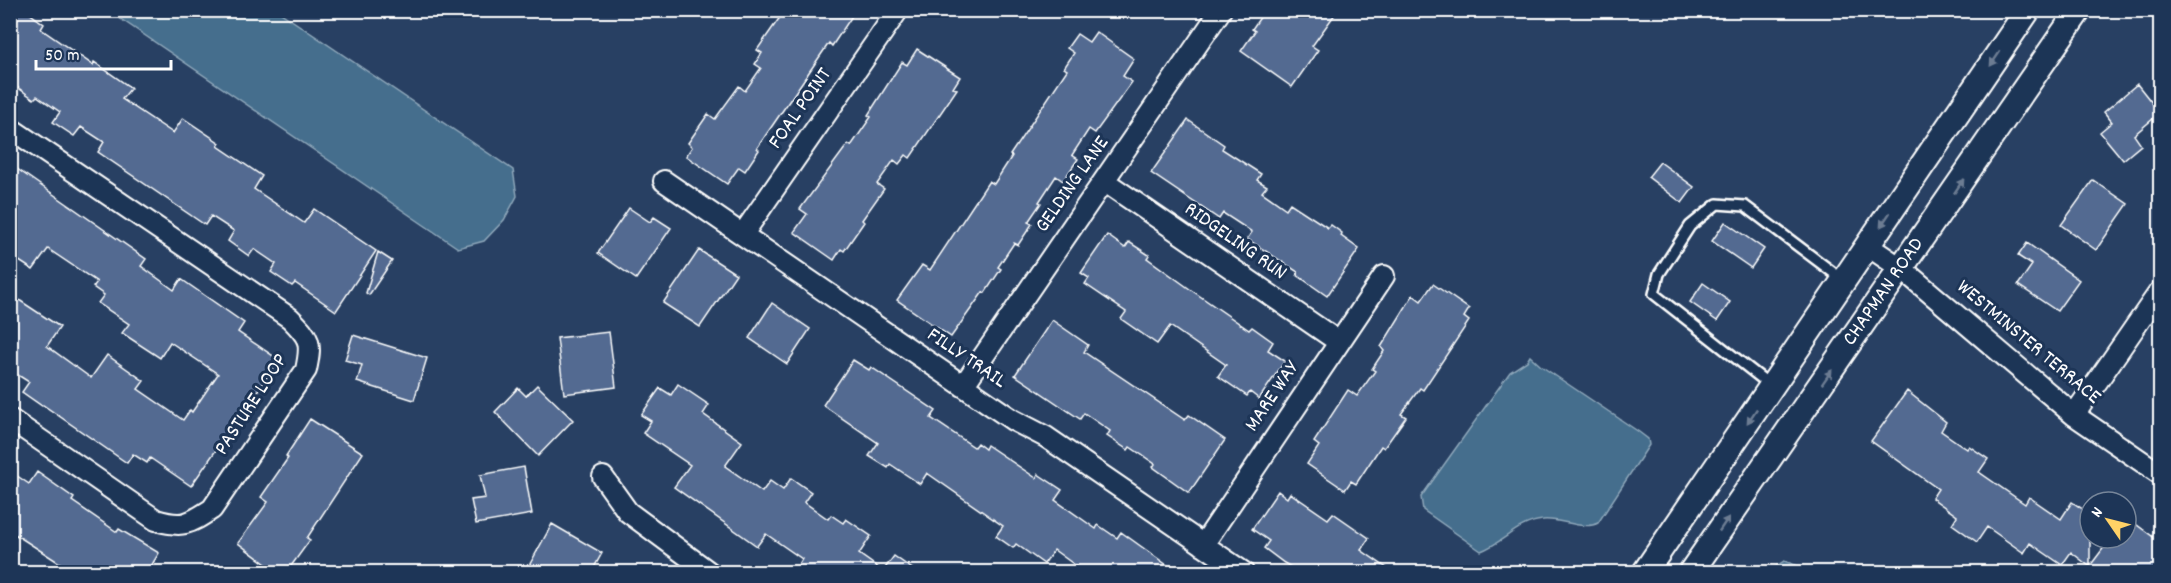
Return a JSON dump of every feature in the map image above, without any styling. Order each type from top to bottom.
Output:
[{"type":"street","name":"FOAL POINT","points":[[743,234],[898,10]]},
{"type":"street","name":"GELDING LANE","points":[[963,386],[1221,10]]},
{"type":"street","name":"CHAPMAN ROAD","points":[[1645,573],[2028,10]]},
{"type":"street","name":"CHAPMAN ROAD","points":[[1692,573],[2079,10]]},
{"type":"street","name":"PASTURE LOOP","points":[[10,128],[290,318],[305,333],[310,350],[306,370],[212,509],[193,521],[175,525],[156,520],[10,419]]},
{"type":"street","name":"FILLY TRAIL","points":[[664,181],[1013,420],[1046,437],[1243,573]]},
{"type":"street","name":"RIDGELING RUN","points":[[1104,181],[1339,342]]},
{"type":"street","name":"WESTMINSTER TERRACE","points":[[1868,246],[1902,269],[2074,415],[2160,474]]},
{"type":"street","name":"MARE WAY","points":[[1203,544],[1384,276]]},
{"type":"street","points":[[2074,415],[2160,291]]},
{"type":"street","points":[[603,477],[628,512],[710,573]]},
{"type":"lane","points":[[1772,386],[1653,294],[1659,274],[1690,226],[1717,204],[1745,206],[1844,281]]},
{"type":"water","points":[[109,11],[278,11],[513,170],[517,196],[504,220],[484,241],[458,248]]},
{"type":"water","points":[[1530,356],[1541,366],[1639,432],[1648,439],[1649,445],[1598,523],[1586,526],[1550,520],[1534,522],[1481,551],[1423,510],[1421,497],[1510,372],[1527,361]]},
{"type":"water","points":[[1784,561],[1812,571],[1813,572],[1767,572]]},
{"type":"building","points":[[10,10],[25,10],[44,24],[41,29],[131,88],[122,99],[173,133],[183,118],[220,143],[218,146],[262,176],[254,189],[304,223],[314,209],[376,251],[336,311],[295,283],[292,286],[271,272],[276,264],[254,249],[249,256],[228,241],[234,231],[211,216],[205,225],[98,152],[104,142],[81,127],[74,136],[53,122],[60,112],[37,96],[34,99],[10,82]]},
{"type":"building","points":[[785,10],[856,10],[832,46],[829,43],[757,148],[759,150],[745,171],[739,167],[727,184],[686,156],[692,147],[688,143],[708,114],[715,119],[739,86],[745,91],[761,68],[755,64],[762,53],[757,50]]},
{"type":"building","points":[[1265,10],[1338,10],[1312,46],[1318,50],[1292,87],[1241,51],[1255,31],[1252,29]]},
{"type":"building","points":[[1096,32],[1134,59],[1123,76],[1132,82],[1095,133],[1089,129],[1072,155],[1078,159],[1063,181],[1056,176],[1028,222],[1032,224],[1018,245],[1014,243],[985,293],[983,292],[951,337],[897,300],[922,265],[930,270],[989,181],[994,184],[1012,156],[1010,155],[1067,70],[1064,68],[1074,53],[1067,48],[1077,34],[1089,42]]},
{"type":"building","points":[[917,49],[960,77],[953,88],[957,89],[910,158],[906,155],[899,164],[894,160],[877,184],[884,189],[844,251],[841,249],[834,260],[794,232],[807,214],[800,209],[848,144],[851,146],[871,117],[868,115],[902,62],[907,65]]},
{"type":"building","points":[[2137,84],[2160,113],[2134,135],[2141,145],[2123,160],[2100,132],[2112,122],[2104,112]]},
{"type":"building","points":[[1188,120],[1224,145],[1222,149],[1261,174],[1257,180],[1267,186],[1262,192],[1286,209],[1290,203],[1328,228],[1331,225],[1342,233],[1341,236],[1359,249],[1327,296],[1297,275],[1298,272],[1247,239],[1252,232],[1223,213],[1219,219],[1151,173]]},
{"type":"building","points":[[1660,162],[1694,187],[1682,203],[1648,177]]},
{"type":"building","points":[[10,164],[146,259],[141,266],[174,290],[181,279],[244,323],[238,332],[279,360],[191,486],[150,458],[147,463],[133,454],[127,463],[22,392],[29,382],[10,370],[10,294],[60,327],[47,346],[91,378],[107,355],[144,381],[138,389],[183,420],[190,410],[192,412],[218,374],[170,342],[160,358],[122,333],[129,324],[98,303],[104,295],[93,287],[97,282],[48,249],[33,270],[10,255]]},
{"type":"building","points":[[2093,180],[2128,204],[2096,250],[2061,225]]},
{"type":"building","points":[[629,208],[650,222],[654,217],[671,228],[636,279],[598,253]]},
{"type":"building","points":[[1725,222],[1764,249],[1751,268],[1712,241]]},
{"type":"building","points":[[1107,235],[1125,248],[1129,242],[1149,255],[1147,258],[1194,292],[1249,330],[1252,327],[1273,342],[1268,350],[1285,361],[1259,399],[1250,392],[1247,396],[1218,376],[1226,365],[1170,326],[1157,344],[1121,319],[1126,312],[1085,284],[1089,278],[1081,273]]},
{"type":"building","points":[[2027,243],[2079,280],[2057,311],[2018,285],[2032,265],[2018,256]]},
{"type":"building","points":[[699,250],[736,274],[700,327],[663,303]]},
{"type":"building","points":[[378,252],[392,261],[369,295],[366,293]]},
{"type":"building","points":[[1703,283],[1730,302],[1717,321],[1690,302]]},
{"type":"building","points":[[1433,284],[1469,309],[1464,317],[1469,321],[1423,390],[1420,388],[1401,414],[1406,417],[1384,448],[1381,446],[1356,484],[1351,481],[1345,490],[1307,464],[1319,446],[1314,442],[1348,390],[1357,396],[1375,371],[1372,369],[1384,351],[1381,347],[1413,295],[1421,301]]},
{"type":"building","points":[[772,303],[810,329],[787,364],[749,338]]},
{"type":"building","points":[[1052,320],[1088,345],[1084,352],[1185,420],[1189,415],[1225,440],[1189,493],[1153,467],[1155,464],[1130,447],[1128,450],[1107,436],[1110,431],[1084,413],[1080,419],[1015,375]]},
{"type":"building","points":[[609,332],[616,387],[564,394],[557,338]]},
{"type":"building","points":[[353,335],[427,358],[414,400],[357,382],[362,365],[345,360]]},
{"type":"building","points":[[853,360],[869,370],[871,367],[936,411],[931,418],[974,447],[977,443],[985,449],[987,445],[1036,478],[1038,474],[1062,490],[1055,500],[1096,529],[1098,525],[1117,538],[1121,532],[1178,573],[1086,573],[1054,550],[1044,564],[1016,544],[1013,548],[996,536],[1003,526],[927,473],[920,484],[890,464],[888,468],[869,456],[878,443],[823,405]]},
{"type":"building","points":[[678,384],[709,405],[703,414],[742,442],[725,466],[762,492],[770,481],[783,490],[791,478],[811,492],[804,502],[828,519],[831,515],[843,523],[846,519],[871,536],[859,554],[883,571],[894,556],[918,573],[808,573],[798,566],[802,559],[766,534],[757,546],[674,487],[690,465],[643,433],[651,421],[641,415],[660,388],[671,395]]},
{"type":"building","points":[[537,385],[573,420],[538,456],[495,412],[518,388],[526,396]]},
{"type":"building","points":[[1907,391],[1946,422],[1941,431],[1967,449],[1969,446],[1988,459],[1979,472],[2025,504],[2029,497],[2061,519],[2072,502],[2078,506],[2078,550],[2090,550],[2090,566],[2102,550],[2138,550],[2138,526],[2160,542],[2160,573],[2098,573],[2071,552],[2062,565],[2030,543],[2024,553],[1987,527],[1977,542],[1952,524],[1957,516],[1932,498],[1938,489],[1871,441]]},
{"type":"building","points":[[310,419],[363,453],[307,538],[310,540],[286,573],[278,573],[238,543],[268,502],[261,497],[288,458],[286,456]]},
{"type":"building","points":[[524,467],[532,514],[476,524],[471,500],[485,498],[480,475]]},
{"type":"building","points":[[10,471],[29,484],[37,472],[74,498],[72,501],[117,532],[119,529],[159,553],[147,573],[75,573],[10,531]]},
{"type":"building","points":[[1278,491],[1287,498],[1290,493],[1328,519],[1333,513],[1369,538],[1361,550],[1394,573],[1301,573],[1284,563],[1264,548],[1269,541],[1252,529]]},
{"type":"building","points":[[552,524],[602,553],[591,573],[525,573]]}]
